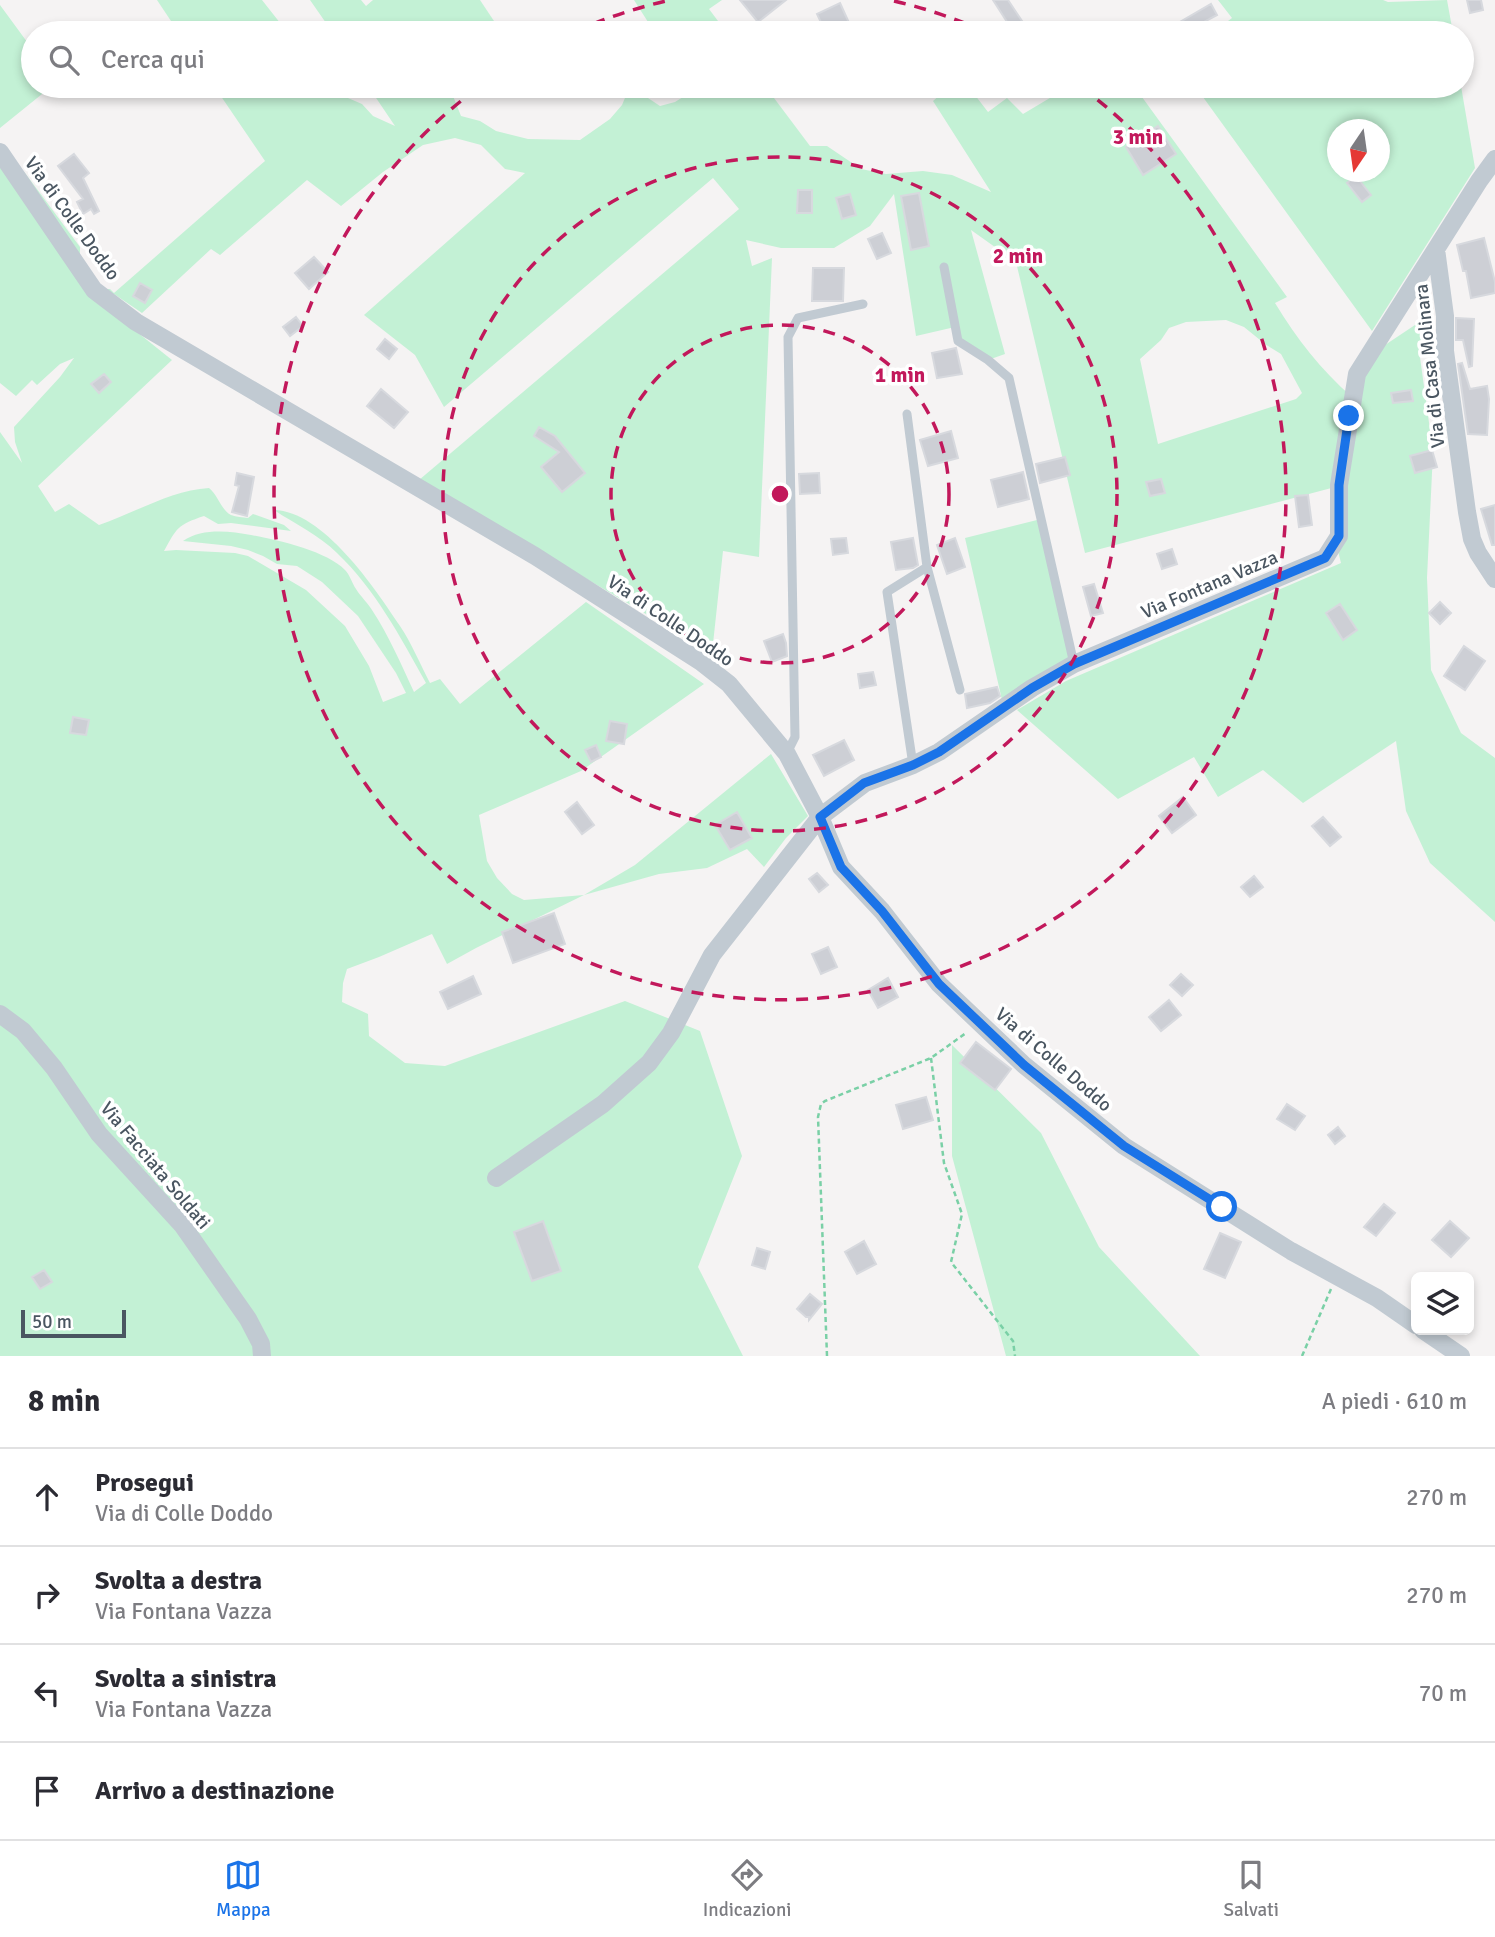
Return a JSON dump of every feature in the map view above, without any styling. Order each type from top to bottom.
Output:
[{"type":"street","name":"Via di Colle Doddo","points":[[0,152],[94,290],[136,323],[535,556],[701,662],[729,684],[787,754],[820,817],[841,867],[882,911],[939,984],[1024,1065],[1124,1146],[1291,1251],[1377,1298],[1411,1322]]},
{"type":"street","points":[[1436,249],[1495,159]]},
{"type":"street","name":"Via di Casa Molinara","points":[[1436,249],[1445,316],[1445,351],[1467,512],[1472,539],[1495,579]]},
{"type":"street","name":"Via Fontana Vazza","points":[[496,1178],[603,1104],[649,1063],[671,1033],[712,955],[820,817],[864,783],[939,752],[1032,688],[1074,664],[1325,558],[1339,536],[1339,485],[1357,374],[1436,249]]},
{"type":"street","name":"Via Facciata Soldati","points":[[0,1014],[31,1040],[54,1068],[99,1134],[183,1226],[248,1319],[261,1344],[262,1356]]},
{"type":"street","points":[[1430,1335],[1461,1356]]},
{"type":"lane","points":[[944,267],[958,341],[988,360],[1009,378],[1074,664]]},
{"type":"lane","points":[[787,754],[795,737],[788,337],[798,318],[863,304]]},
{"type":"lane","points":[[907,414],[927,567],[960,690]]},
{"type":"lane","points":[[913,765],[887,592],[927,567]]},
{"type":"path","points":[[827,1356],[818,1117],[821,1104],[931,1058],[980,1023]]},
{"type":"path","points":[[931,1058],[944,1163],[962,1214],[951,1262],[1013,1341],[1015,1356]]},
{"type":"path","points":[[1302,1356],[1336,1276]]},
{"type":"green space","points":[[157,0],[262,0],[279,21],[171,21]]},
{"type":"green space","points":[[310,0],[361,0],[366,6],[373,0],[480,0],[494,21],[325,21]]},
{"type":"green space","points":[[634,0],[722,0],[709,9],[718,21],[647,21]]},
{"type":"green space","points":[[1218,0],[1447,0],[1451,21],[1228,21],[1232,18]]},
{"type":"green space","points":[[0,5],[21,34],[21,98],[37,98],[0,128]]},
{"type":"green space","points":[[222,98],[348,98],[362,104],[373,116],[395,126],[376,98],[454,98],[461,116],[480,121],[496,131],[528,139],[580,140],[610,119],[625,98],[648,98],[660,106],[681,98],[774,98],[810,146],[827,146],[861,169],[886,174],[923,171],[952,175],[991,192],[933,101],[936,98],[977,98],[988,112],[1007,98],[1023,114],[1050,98],[1143,98],[1287,297],[1275,303],[1292,329],[1319,364],[1352,397],[1373,353],[1427,317],[1419,350],[1433,452],[1427,578],[1431,670],[1461,733],[1495,758],[1495,922],[1430,863],[1406,811],[1396,741],[1303,803],[1263,770],[1218,797],[1194,757],[1118,799],[1017,710],[1066,681],[1341,563],[1337,547],[1339,486],[1085,553],[1016,262],[971,230],[1005,354],[988,360],[958,341],[955,327],[916,336],[894,194],[870,226],[834,248],[781,248],[746,240],[752,266],[772,258],[759,557],[723,551],[712,653],[419,480],[739,209],[713,178],[444,407],[415,355],[364,315],[525,173],[505,169],[481,145],[455,138],[423,145],[383,172],[341,206],[307,180],[220,255],[211,249],[142,313],[114,294],[116,302],[112,312],[172,360],[38,486],[55,512],[69,504],[99,525],[167,497],[209,488],[231,515],[248,518],[253,514],[284,525],[291,531],[231,523],[218,524],[204,516],[179,528],[164,551],[235,553],[248,556],[306,590],[345,626],[369,666],[383,702],[406,693],[396,673],[358,616],[322,582],[297,566],[277,564],[248,550],[183,541],[207,532],[243,534],[301,547],[337,563],[347,572],[378,620],[414,692],[426,683],[363,582],[330,547],[274,510],[292,514],[311,523],[346,554],[400,626],[430,683],[440,679],[460,704],[586,602],[704,684],[581,771],[479,815],[487,861],[497,878],[512,894],[524,900],[584,895],[447,964],[432,934],[347,969],[342,1002],[368,1014],[369,1036],[405,1063],[445,1066],[625,1001],[700,1031],[742,1156],[698,1267],[743,1356],[0,1356],[0,432],[22,463],[15,442],[14,427],[74,358],[60,364],[37,385],[32,380],[16,396],[0,383],[0,147],[25,173],[80,247],[80,256],[102,289],[110,289],[114,293],[265,161]],"holes":[[[1226,320],[1244,327],[1281,354],[1302,393],[1296,399],[1158,444],[1140,359],[1161,340],[1169,328],[1186,322]]]},
{"type":"green space","points":[[1204,98],[1463,98],[1475,168],[1372,331]]},
{"type":"green space","points":[[1041,519],[1073,659],[1002,700],[965,538]]},
{"type":"green space","points":[[771,754],[808,816],[786,838],[764,867],[747,849],[707,868],[659,874],[584,895],[635,865]]},
{"type":"green space","points":[[952,1045],[1041,1133],[1099,1247],[1200,1356],[1006,1356],[952,1156]]},
{"type":"building","points":[[740,0],[786,0],[759,21]]},
{"type":"building","points":[[993,0],[1008,0],[1022,21],[1006,21]]},
{"type":"building","points":[[1467,0],[1481,0],[1483,10],[1470,13]]},
{"type":"building","points":[[840,3],[848,21],[820,21],[817,14]]},
{"type":"building","points":[[1211,4],[1217,15],[1206,21],[1182,21]]},
{"type":"building","points":[[1158,126],[1176,154],[1143,175],[1126,147]]},
{"type":"building","points":[[74,154],[89,173],[83,178],[99,211],[94,214],[91,209],[83,214],[77,202],[83,199],[58,166]]},
{"type":"building","points":[[1361,182],[1371,195],[1362,202],[1347,183]]},
{"type":"building","points":[[798,190],[812,190],[812,213],[797,213]]},
{"type":"building","points":[[919,193],[929,246],[911,250],[901,196]]},
{"type":"building","points":[[850,194],[856,215],[842,219],[836,198]]},
{"type":"building","points":[[882,233],[891,253],[877,259],[868,239]]},
{"type":"building","points":[[1484,238],[1495,282],[1495,293],[1471,298],[1457,245]]},
{"type":"building","points":[[314,257],[328,272],[309,289],[295,273]]},
{"type":"building","points":[[813,268],[844,268],[843,301],[812,301]]},
{"type":"building","points":[[140,283],[152,290],[145,303],[133,296]]},
{"type":"building","points":[[296,317],[303,326],[290,336],[283,327]]},
{"type":"building","points":[[1456,318],[1474,319],[1472,366],[1469,367],[1463,340],[1456,340]]},
{"type":"building","points":[[385,339],[397,349],[389,359],[377,349]]},
{"type":"building","points":[[956,348],[962,374],[937,378],[932,353]]},
{"type":"building","points":[[1462,363],[1470,389],[1487,386],[1487,435],[1468,434],[1458,364]]},
{"type":"building","points":[[104,374],[111,382],[99,393],[91,384]]},
{"type":"building","points":[[381,389],[408,412],[394,428],[367,406]]},
{"type":"building","points":[[1411,390],[1413,401],[1393,403],[1391,393]]},
{"type":"building","points":[[539,427],[555,436],[585,473],[562,492],[541,467],[559,452],[534,436]]},
{"type":"building","points":[[951,431],[958,458],[928,466],[920,440]]},
{"type":"building","points":[[1432,450],[1437,467],[1415,473],[1410,456]]},
{"type":"building","points":[[1065,457],[1070,475],[1040,483],[1036,464]]},
{"type":"building","points":[[1023,472],[1029,499],[998,507],[991,480]]},
{"type":"building","points":[[237,473],[254,477],[247,516],[232,512],[239,486],[235,485]]},
{"type":"building","points":[[819,473],[820,493],[800,494],[799,474]]},
{"type":"building","points":[[1161,479],[1165,493],[1150,496],[1146,482]]},
{"type":"building","points":[[1308,495],[1312,525],[1299,527],[1295,496]]},
{"type":"building","points":[[1495,505],[1495,545],[1492,545],[1481,509]]},
{"type":"building","points":[[846,538],[848,553],[833,555],[831,539]]},
{"type":"building","points":[[913,538],[918,565],[896,570],[891,542]]},
{"type":"building","points":[[955,538],[965,567],[947,574],[937,545]]},
{"type":"building","points":[[1172,549],[1177,564],[1162,569],[1157,554]]},
{"type":"building","points":[[1094,584],[1103,613],[1091,616],[1083,587]]},
{"type":"building","points":[[1440,602],[1451,613],[1440,624],[1429,613]]},
{"type":"building","points":[[1340,604],[1357,630],[1343,640],[1326,613]]},
{"type":"building","points":[[783,634],[787,656],[772,662],[764,641]]},
{"type":"building","points":[[1464,646],[1485,661],[1465,690],[1444,676]]},
{"type":"building","points":[[873,672],[876,685],[860,688],[858,674]]},
{"type":"building","points":[[997,687],[1000,696],[990,703],[967,708],[965,694]]},
{"type":"building","points":[[73,717],[89,720],[86,735],[70,733]]},
{"type":"building","points":[[610,721],[627,724],[624,744],[606,741]]},
{"type":"building","points":[[844,740],[854,760],[824,776],[813,755]]},
{"type":"building","points":[[596,745],[601,757],[591,762],[585,750]]},
{"type":"building","points":[[1183,797],[1196,815],[1172,833],[1159,816]]},
{"type":"building","points":[[577,802],[594,825],[582,834],[565,812]]},
{"type":"building","points":[[737,812],[752,838],[730,850],[715,825]]},
{"type":"building","points":[[1323,817],[1341,837],[1330,846],[1312,826]]},
{"type":"building","points":[[817,873],[828,885],[819,892],[809,879]]},
{"type":"building","points":[[1254,876],[1263,887],[1250,897],[1241,887]]},
{"type":"building","points":[[554,913],[565,944],[513,963],[502,932]]},
{"type":"building","points":[[828,947],[837,967],[821,974],[812,954]]},
{"type":"building","points":[[1181,974],[1193,985],[1182,996],[1170,985]]},
{"type":"building","points":[[473,976],[481,994],[448,1009],[440,992]]},
{"type":"building","points":[[888,978],[898,997],[878,1008],[868,990]]},
{"type":"building","points":[[1169,1000],[1181,1015],[1161,1031],[1149,1017]]},
{"type":"building","points":[[976,1042],[1011,1069],[995,1090],[960,1063]]},
{"type":"building","points":[[926,1097],[933,1120],[903,1129],[896,1105]]},
{"type":"building","points":[[1287,1104],[1305,1116],[1295,1130],[1277,1119]]},
{"type":"building","points":[[1338,1127],[1345,1136],[1335,1144],[1328,1135]]},
{"type":"building","points":[[1384,1204],[1395,1213],[1376,1236],[1364,1227]]},
{"type":"building","points":[[543,1221],[561,1271],[532,1281],[514,1232]]},
{"type":"building","points":[[1450,1221],[1469,1238],[1451,1257],[1432,1240]]},
{"type":"building","points":[[1220,1233],[1241,1242],[1225,1278],[1204,1269]]},
{"type":"building","points":[[864,1241],[876,1264],[857,1274],[845,1252]]},
{"type":"building","points":[[757,1248],[770,1252],[765,1269],[752,1265]]},
{"type":"building","points":[[44,1270],[52,1282],[40,1289],[32,1277]]},
{"type":"building","points":[[810,1294],[822,1304],[809,1320],[809,1317],[797,1309]]},
{"type":"route","points":[[1222,1207],[1124,1146],[1024,1065],[939,984],[882,911],[841,867],[820,817],[864,783],[939,752],[1032,688],[1074,664],[1325,558],[1339,536],[1339,485],[1349,416]]}]
